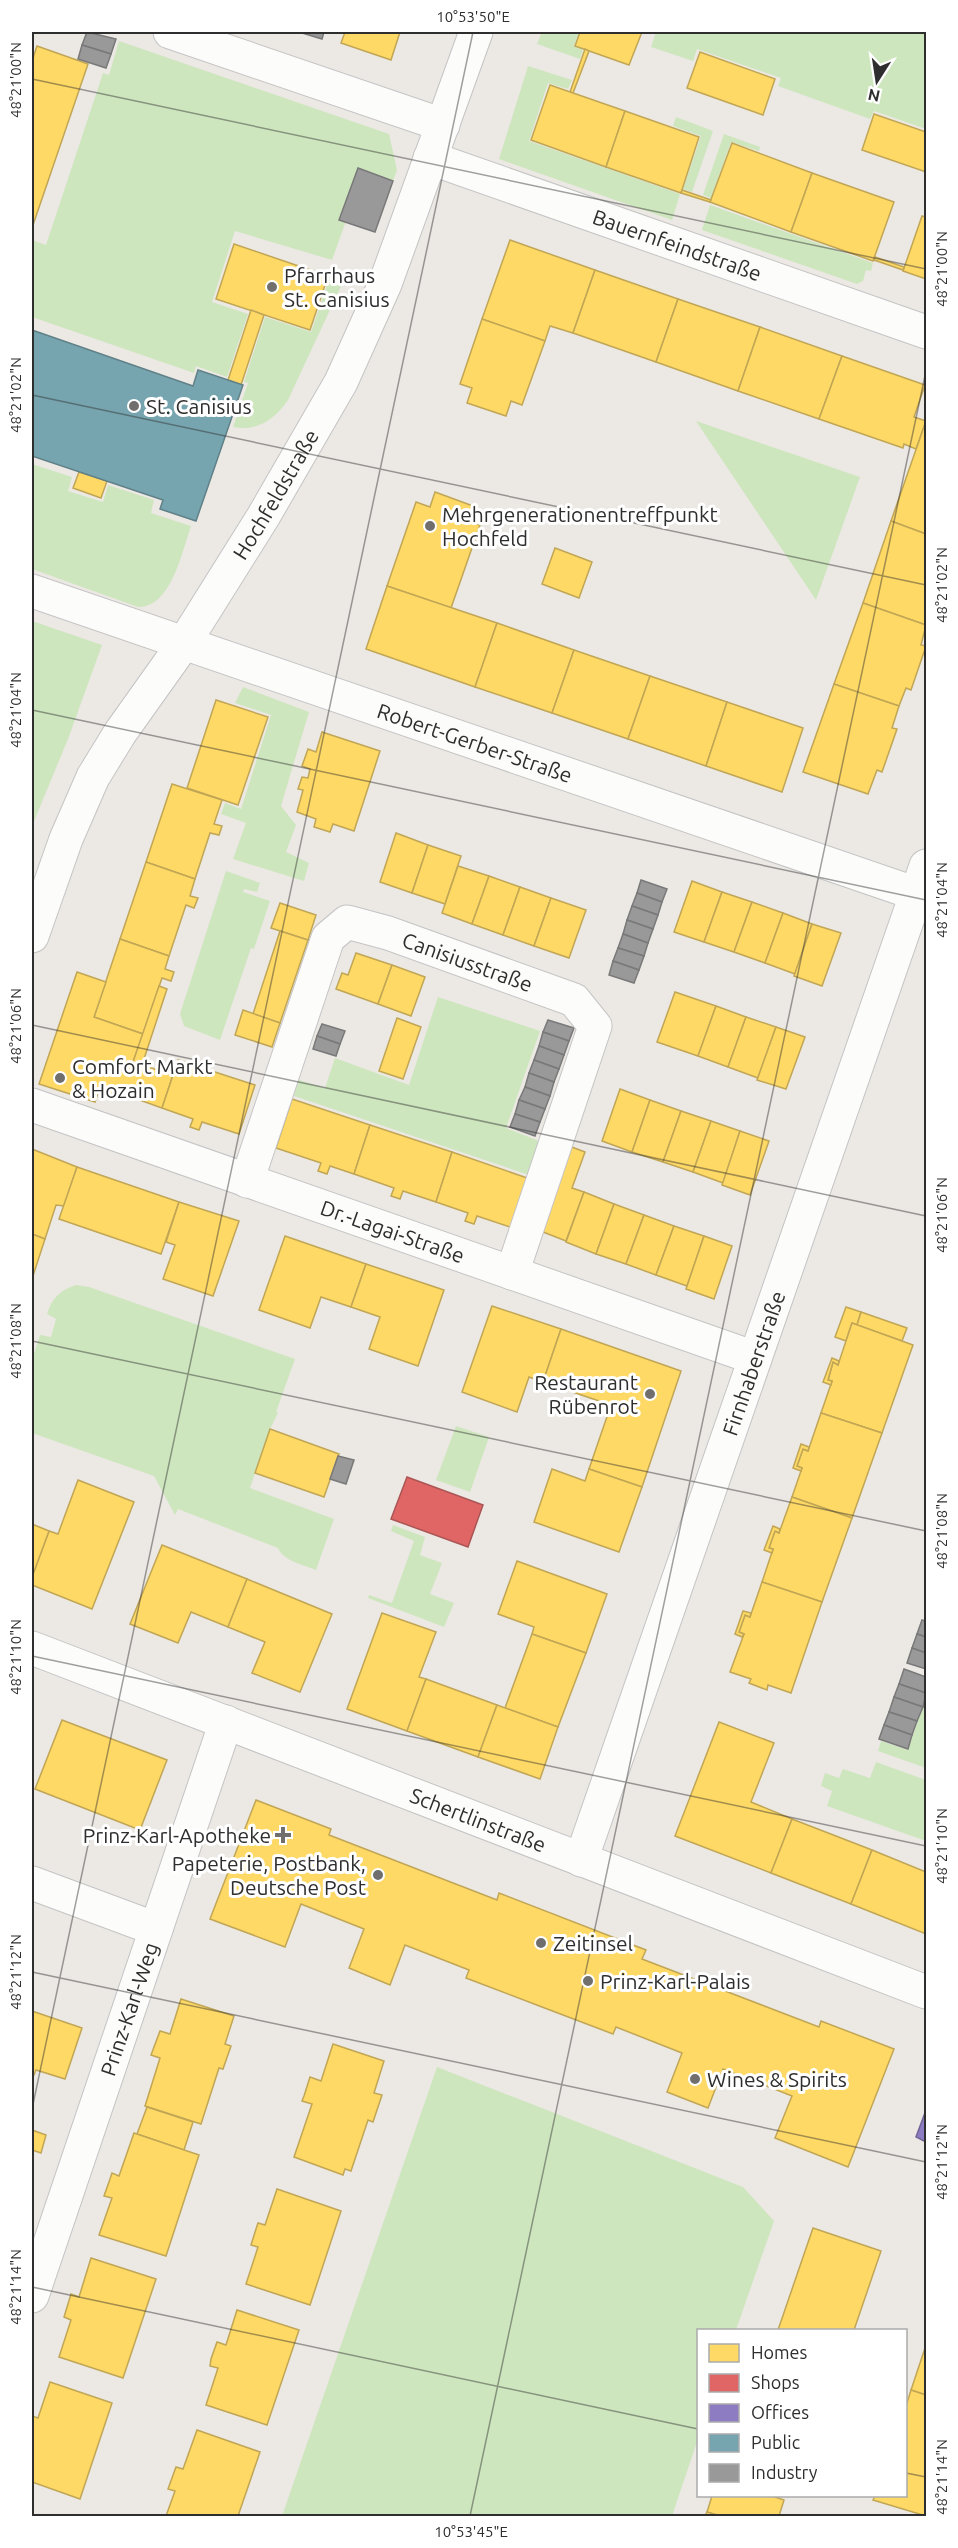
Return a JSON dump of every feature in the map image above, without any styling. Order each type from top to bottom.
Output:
[{"type":"street","points":[[170,32],[443,125]]},
{"type":"street","name":"Hochfeldstraße","points":[[32,936],[66,839],[93,777],[120,733],[184,643],[263,517],[341,382],[385,284],[476,32]]},
{"type":"street","name":"Bauernfeindstraße","points":[[430,158],[927,332]]},
{"type":"street","name":"Robert-Gerber-Straße","points":[[32,591],[184,643],[922,880]]},
{"type":"street","name":"Firnhaberstraße","points":[[580,1860],[922,880]]},
{"type":"street","name":"Canisiusstraße","points":[[247,1181],[328,938],[347,922],[388,933],[574,1000],[595,1026],[512,1273]]},
{"type":"street","name":"Dr.-Lagai-Straße","points":[[32,1105],[755,1358]]},
{"type":"street","name":"Schertlinstraße","points":[[32,1648],[927,1992]]},
{"type":"street","name":"Prinz-Karl-Weg","points":[[32,2296],[226,1722]]},
{"type":"street","points":[[32,1882],[156,1929]]},
{"type":"green space","points":[[542,32],[579,32],[574,46],[583,50],[580,59],[537,44]]},
{"type":"green space","points":[[656,32],[926,32],[926,129],[874,111],[870,119],[778,86],[781,78],[697,49],[693,61],[651,47]]},
{"type":"green space","points":[[119,41],[389,134],[397,170],[393,181],[358,169],[339,219],[346,221],[332,260],[235,231],[212,302],[248,314],[227,377],[196,366],[194,373],[32,317],[32,240],[46,245],[103,73],[109,75]]},
{"type":"green space","points":[[528,66],[572,80],[568,89],[548,83],[529,141],[680,194],[672,220],[499,159]]},
{"type":"green space","points":[[676,117],[713,131],[692,192],[683,189],[701,136],[673,126]]},
{"type":"green space","points":[[724,134],[760,147],[759,151],[731,142],[711,198],[703,195]]},
{"type":"green space","points":[[710,205],[873,263],[871,271],[866,270],[863,281],[857,284],[702,230]]},
{"type":"green space","points":[[330,276],[341,279],[343,282],[288,400],[277,413],[258,426],[233,427],[248,383],[244,382],[265,317],[311,332]]},
{"type":"green space","points":[[696,421],[860,477],[816,600]]},
{"type":"green space","points":[[32,464],[72,477],[68,491],[103,502],[108,485],[154,500],[151,513],[191,526],[174,577],[159,598],[149,605],[138,607],[32,569]]},
{"type":"green space","points":[[32,621],[102,645],[68,739],[32,826],[32,694],[34,687],[32,686]]},
{"type":"green space","points":[[243,687],[309,712],[281,806],[296,825],[286,852],[309,863],[304,881],[233,859],[246,823],[221,814],[225,803],[241,809],[271,715],[235,703]]},
{"type":"green space","points":[[226,871],[260,883],[257,892],[244,889],[243,892],[270,901],[254,949],[251,948],[220,1040],[184,1026],[180,1014]]},
{"type":"green space","points":[[438,997],[540,1031],[506,1128],[539,1141],[529,1175],[294,1096],[299,1080],[325,1088],[335,1058],[409,1085]]},
{"type":"green space","points":[[76,1285],[89,1287],[295,1359],[250,1488],[334,1519],[316,1570],[289,1559],[278,1548],[178,1509],[175,1515],[154,1476],[32,1433],[32,1360],[40,1335],[51,1337],[56,1319],[47,1314],[51,1303],[65,1289]]},
{"type":"green space","points":[[456,1426],[489,1437],[470,1492],[436,1480]]},
{"type":"green space","points":[[393,1525],[425,1537],[420,1555],[442,1563],[430,1594],[454,1603],[444,1627],[368,1598],[369,1595],[392,1603],[414,1541],[391,1531]]},
{"type":"green space","points":[[926,1696],[926,1768],[878,1751],[881,1741],[908,1750]]},
{"type":"green space","points":[[876,1762],[926,1780],[926,1841],[827,1806],[832,1791],[821,1786],[825,1773],[839,1778],[843,1769],[870,1778]]},
{"type":"green space","points":[[437,2067],[743,2187],[774,2221],[736,2329],[697,2329],[697,2442],[672,2516],[282,2516]]},
{"type":"building: Homes","points":[[345,32],[400,32],[391,60],[341,43]]},
{"type":"building: Homes","points":[[580,32],[642,32],[629,65],[575,46]]},
{"type":"building: Homes","points":[[37,46],[88,64],[32,228],[32,61]]},
{"type":"building: Homes","points":[[585,49],[589,51],[573,93],[570,92]]},
{"type":"building: Homes","points":[[700,52],[775,79],[763,115],[687,88]]},
{"type":"building: Homes","points":[[550,85],[625,111],[606,167],[531,140]]},
{"type":"building: Homes","points":[[625,111],[699,137],[681,193],[606,167]]},
{"type":"building: Homes","points":[[874,114],[926,132],[926,172],[862,150]]},
{"type":"building: Homes","points":[[732,143],[812,173],[791,232],[710,202]]},
{"type":"building: Homes","points":[[812,173],[894,202],[873,261],[791,232]]},
{"type":"building: Homes","points":[[682,190],[711,200],[710,202],[681,193]]},
{"type":"building: Homes","points":[[922,216],[926,217],[926,279],[903,271]]},
{"type":"building: Homes","points":[[510,240],[595,270],[573,333],[550,326],[545,341],[482,319]]},
{"type":"building: Homes","name":"Pfarrhaus St. Canisius","points":[[234,244],[328,276],[310,330],[216,299]]},
{"type":"building: Homes","points":[[875,257],[904,267],[903,270],[874,260]]},
{"type":"building: Homes","points":[[595,270],[678,299],[656,362],[573,333]]},
{"type":"building: Homes","points":[[678,299],[760,327],[738,391],[656,362]]},
{"type":"building: Homes","points":[[251,310],[264,315],[241,385],[228,380]]},
{"type":"building: Homes","points":[[482,319],[545,341],[522,405],[511,401],[506,416],[467,403],[472,388],[460,384]]},
{"type":"building: Homes","points":[[760,327],[842,356],[819,419],[738,391]]},
{"type":"building: Homes","points":[[842,356],[925,385],[914,417],[926,421],[916,449],[904,444],[903,448],[819,419]]},
{"type":"building: Homes","points":[[926,421],[926,534],[891,521]]},
{"type":"building: Homes","points":[[79,472],[107,481],[101,498],[73,488]]},
{"type":"building: Homes","points":[[435,492],[473,506],[468,521],[480,525],[451,608],[387,586],[416,502],[430,507]]},
{"type":"building: Homes","points":[[891,521],[926,534],[926,625],[863,603]]},
{"type":"building: Homes","points":[[555,548],[592,562],[579,598],[542,584]]},
{"type":"building: Homes","points":[[387,586],[497,623],[475,687],[366,649]]},
{"type":"building: Homes","points":[[863,603],[926,625],[921,645],[926,646],[911,690],[906,688],[899,706],[834,684]]},
{"type":"building: Homes","points":[[497,623],[574,650],[552,713],[475,687]]},
{"type":"building: Homes","points":[[574,650],[650,676],[628,739],[552,713]]},
{"type":"building: Homes","points":[[650,676],[727,702],[706,766],[628,739]]},
{"type":"building: Homes","points":[[834,684],[899,706],[892,728],[897,729],[882,772],[877,770],[868,794],[803,772]]},
{"type":"building: Homes","points":[[216,700],[268,717],[238,805],[187,788]]},
{"type":"building: Homes","points":[[727,702],[803,728],[782,792],[706,766]]},
{"type":"building: Homes","points":[[322,732],[380,751],[354,831],[333,824],[330,832],[314,827],[316,819],[297,812],[303,790],[298,789],[302,777],[308,778],[310,769],[302,766],[308,749],[316,752]]},
{"type":"building: Homes","points":[[172,784],[222,800],[214,824],[222,826],[219,835],[210,833],[195,879],[146,862]]},
{"type":"building: Homes","points":[[396,833],[428,845],[412,893],[380,882]]},
{"type":"building: Homes","points":[[428,845],[461,856],[445,904],[412,893]]},
{"type":"building: Homes","points":[[146,862],[195,879],[190,896],[198,898],[194,908],[186,905],[169,956],[120,939]]},
{"type":"building: Homes","points":[[458,866],[489,876],[472,924],[442,913]]},
{"type":"building: Homes","points":[[489,876],[520,887],[503,935],[472,924]]},
{"type":"building: Homes","points":[[692,881],[722,892],[704,942],[674,932]]},
{"type":"building: Homes","points":[[520,887],[551,898],[534,946],[503,935]]},
{"type":"building: Homes","points":[[722,892],[752,902],[734,952],[704,942]]},
{"type":"building: Homes","points":[[551,898],[586,910],[569,958],[534,946]]},
{"type":"building: Homes","points":[[752,902],[783,913],[765,963],[734,952]]},
{"type":"building: Homes","points":[[280,903],[316,915],[308,940],[271,928]]},
{"type":"building: Homes","points":[[783,913],[812,924],[795,974],[765,963]]},
{"type":"building: Homes","points":[[812,924],[841,933],[822,986],[794,976]]},
{"type":"building: Homes","points":[[280,931],[308,940],[280,1023],[253,1014]]},
{"type":"building: Homes","points":[[120,939],[169,956],[165,969],[174,972],[171,981],[162,978],[143,1034],[94,1017]]},
{"type":"building: Homes","points":[[356,953],[392,965],[378,1004],[336,989],[342,973],[348,975]]},
{"type":"building: Homes","points":[[392,965],[425,977],[411,1016],[378,1004]]},
{"type":"building: Homes","points":[[77,972],[106,982],[94,1017],[143,1034],[133,1062],[173,1075],[162,1108],[123,1094],[122,1098],[99,1090],[95,1102],[39,1084]]},
{"type":"building: Homes","points":[[159,986],[167,989],[142,1065],[133,1062]]},
{"type":"building: Homes","points":[[675,992],[716,1006],[698,1056],[657,1042]]},
{"type":"building: Homes","points":[[716,1006],[746,1017],[728,1067],[698,1056]]},
{"type":"building: Homes","points":[[243,1010],[280,1023],[272,1047],[235,1035]]},
{"type":"building: Homes","points":[[746,1017],[776,1027],[758,1078],[728,1067]]},
{"type":"building: Homes","points":[[397,1018],[421,1027],[403,1079],[379,1071]]},
{"type":"building: Homes","points":[[776,1027],[805,1037],[786,1089],[757,1080]]},
{"type":"building: Homes","points":[[178,1060],[255,1085],[239,1134],[202,1122],[199,1130],[190,1127],[193,1119],[162,1108]]},
{"type":"building: Homes","points":[[620,1089],[650,1100],[632,1152],[602,1141]]},
{"type":"building: Homes","points":[[292,1099],[370,1125],[354,1174],[330,1166],[327,1174],[318,1171],[321,1163],[276,1148]]},
{"type":"building: Homes","points":[[650,1100],[681,1111],[663,1162],[632,1152]]},
{"type":"building: Homes","points":[[681,1111],[711,1121],[693,1172],[663,1162]]},
{"type":"building: Homes","points":[[711,1121],[740,1131],[723,1183],[693,1172]]},
{"type":"building: Homes","points":[[370,1125],[452,1152],[436,1202],[403,1191],[400,1199],[391,1196],[394,1188],[354,1174]]},
{"type":"building: Homes","points":[[740,1131],[769,1141],[750,1195],[722,1185]]},
{"type":"building: Homes","points":[[569,1146],[585,1152],[572,1188],[584,1192],[566,1241],[538,1230]]},
{"type":"building: Homes","points":[[32,1149],[77,1167],[64,1206],[56,1205],[45,1239],[32,1234]]},
{"type":"building: Homes","points":[[452,1152],[530,1179],[513,1228],[477,1216],[474,1224],[465,1221],[468,1213],[436,1202]]},
{"type":"building: Homes","points":[[77,1167],[179,1202],[161,1254],[59,1219]]},
{"type":"building: Homes","points":[[584,1192],[614,1204],[596,1254],[566,1242]]},
{"type":"building: Homes","points":[[179,1202],[239,1221],[213,1296],[163,1279],[175,1245],[166,1242]]},
{"type":"building: Homes","points":[[614,1204],[644,1215],[626,1264],[596,1254]]},
{"type":"building: Homes","points":[[644,1215],[674,1226],[656,1275],[626,1264]]},
{"type":"building: Homes","points":[[674,1226],[704,1236],[687,1286],[656,1275]]},
{"type":"building: Homes","points":[[32,1234],[45,1239],[32,1279]]},
{"type":"building: Homes","points":[[285,1236],[366,1264],[351,1307],[321,1297],[310,1328],[259,1310]]},
{"type":"building: Homes","points":[[704,1236],[732,1246],[714,1299],[686,1289]]},
{"type":"building: Homes","points":[[366,1264],[444,1290],[418,1366],[369,1349],[380,1317],[351,1307]]},
{"type":"building: Homes","points":[[492,1306],[561,1329],[543,1382],[529,1377],[517,1412],[462,1392]]},
{"type":"building: Homes","points":[[846,1307],[861,1312],[857,1325],[852,1323],[846,1341],[835,1337]]},
{"type":"building: Homes","points":[[861,1312],[907,1328],[902,1341],[857,1325]]},
{"type":"building: Homes","points":[[852,1323],[913,1345],[882,1433],[821,1413],[832,1381],[828,1380],[833,1362],[838,1365]]},
{"type":"building: Homes","points":[[561,1329],[681,1371],[642,1487],[589,1469],[611,1405],[543,1382]]},
{"type":"building: Homes","points":[[832,1358],[839,1361],[838,1365],[833,1362],[828,1380],[832,1381],[831,1385],[823,1382]]},
{"type":"building: Homes","points":[[821,1413],[882,1433],[852,1518],[792,1497],[802,1468],[797,1466],[803,1449],[808,1451]]},
{"type":"building: Homes","points":[[270,1429],[339,1454],[324,1497],[255,1473]]},
{"type":"building: Homes","points":[[801,1444],[809,1447],[808,1451],[803,1449],[797,1466],[802,1468],[801,1471],[793,1468]]},
{"type":"building: Homes","points":[[552,1469],[585,1481],[589,1469],[642,1487],[619,1552],[534,1522]]},
{"type":"building: Homes","points":[[78,1480],[134,1502],[92,1609],[32,1585],[32,1577],[49,1531],[58,1534]]},
{"type":"building: Homes","points":[[792,1497],[852,1518],[822,1602],[762,1582],[773,1549],[769,1548],[772,1539],[775,1531],[779,1533]]},
{"type":"building: Homes","points":[[32,1524],[49,1531],[32,1577]]},
{"type":"building: Homes","points":[[773,1526],[780,1529],[779,1533],[775,1531],[769,1548],[773,1549],[772,1553],[764,1550]]},
{"type":"building: Homes","points":[[162,1545],[247,1579],[228,1627],[191,1612],[178,1643],[130,1624]]},
{"type":"building: Homes","points":[[517,1561],[607,1594],[586,1653],[532,1634],[534,1627],[498,1614]]},
{"type":"building: Homes","points":[[247,1579],[332,1614],[300,1692],[252,1673],[265,1642],[228,1627]]},
{"type":"building: Homes","points":[[762,1582],[822,1602],[791,1693],[768,1685],[767,1690],[749,1683],[751,1679],[730,1672],[744,1634],[739,1632],[745,1615],[750,1617]]},
{"type":"building: Homes","points":[[743,1611],[751,1613],[750,1617],[745,1615],[739,1632],[744,1634],[742,1637],[735,1634]]},
{"type":"building: Homes","points":[[382,1613],[436,1632],[419,1677],[426,1679],[407,1731],[347,1709]]},
{"type":"building: Homes","points":[[532,1634],[586,1653],[558,1727],[505,1708]]},
{"type":"building: Homes","points":[[426,1679],[497,1705],[478,1757],[407,1731]]},
{"type":"building: Homes","points":[[497,1705],[558,1727],[540,1779],[478,1757]]},
{"type":"building: Homes","points":[[62,1720],[167,1760],[140,1830],[35,1789]]},
{"type":"building: Homes","points":[[719,1722],[774,1743],[751,1802],[792,1819],[771,1873],[675,1836]]},
{"type":"building: Homes","name":"Prinz-Karl-Palais","points":[[256,1800],[331,1829],[329,1835],[497,1900],[499,1893],[646,1950],[642,1959],[819,2027],[821,2021],[894,2049],[848,2167],[775,2138],[792,2096],[723,2069],[708,2108],[667,2092],[682,2053],[616,2027],[613,2034],[466,1978],[469,1970],[405,1945],[390,1985],[349,1968],[364,1929],[301,1904],[285,1947],[210,1919]]},
{"type":"building: Homes","points":[[792,1819],[872,1850],[851,1904],[771,1873]]},
{"type":"building: Homes","points":[[872,1850],[926,1872],[926,1934],[851,1904]]},
{"type":"building: Homes","points":[[181,1999],[234,2016],[225,2044],[231,2046],[223,2069],[219,2068],[201,2124],[145,2106],[160,2058],[151,2055],[160,2031],[170,2034]]},
{"type":"building: Homes","points":[[32,2011],[82,2028],[65,2079],[36,2070],[34,2075],[32,2074]]},
{"type":"building: Homes","points":[[333,2044],[384,2061],[374,2093],[382,2095],[373,2122],[368,2120],[351,2171],[345,2169],[343,2175],[294,2157],[312,2104],[302,2101],[310,2077],[321,2081]]},
{"type":"building: Homes","points":[[147,2107],[193,2122],[184,2150],[137,2134]]},
{"type":"building: Homes","points":[[32,2130],[46,2135],[41,2153],[32,2150]]},
{"type":"building: Homes","points":[[134,2133],[199,2155],[166,2256],[99,2235],[112,2198],[104,2196],[112,2173],[119,2176]]},
{"type":"building: Homes","points":[[277,2189],[341,2211],[310,2305],[246,2284],[258,2247],[251,2245],[256,2229],[258,2223],[265,2225]]},
{"type":"building: Homes","points":[[813,2228],[881,2251],[854,2329],[778,2329]]},
{"type":"building: Homes","points":[[91,2258],[156,2279],[123,2378],[59,2357],[71,2320],[64,2317],[71,2294],[79,2297]]},
{"type":"building: Homes","points":[[237,2310],[299,2330],[267,2425],[206,2405],[218,2368],[210,2366],[211,2359],[217,2342],[226,2345]]},
{"type":"building: Homes","points":[[926,2345],[926,2395],[911,2390]]},
{"type":"building: Homes","points":[[50,2382],[112,2403],[80,2499],[32,2482],[32,2416],[38,2418]]},
{"type":"building: Homes","points":[[911,2390],[926,2395],[926,2516],[873,2500],[874,2497],[907,2497],[907,2403]]},
{"type":"building: Homes","points":[[197,2430],[260,2452],[238,2516],[166,2516],[175,2491],[168,2489],[176,2467],[183,2469]]},
{"type":"building: Homes","points":[[712,2497],[775,2497],[784,2500],[779,2516],[720,2516],[707,2512]]},
{"type":"building: Homes","points":[[707,2512],[720,2516],[705,2516]]},
{"type":"building: Shops","points":[[407,1477],[483,1505],[468,1547],[391,1519]]},
{"type":"building: Offices","points":[[926,2110],[926,2142],[916,2137]]},
{"type":"building: Public","name":"St. Canisius","points":[[32,330],[193,386],[198,370],[243,385],[196,521],[160,509],[163,500],[32,456]]},
{"type":"building: Industry","points":[[87,32],[116,39],[111,54],[82,45]]},
{"type":"building: Industry","points":[[299,32],[324,32],[322,39]]},
{"type":"building: Industry","points":[[82,45],[111,54],[106,68],[78,59]]},
{"type":"building: Industry","points":[[358,168],[393,181],[375,232],[339,220]]},
{"type":"building: Industry","points":[[641,880],[667,889],[662,902],[637,893]]},
{"type":"building: Industry","points":[[637,893],[662,902],[658,915],[632,906]]},
{"type":"building: Industry","points":[[632,906],[658,915],[653,929],[627,920]]},
{"type":"building: Industry","points":[[627,920],[653,929],[648,943],[623,934]]},
{"type":"building: Industry","points":[[623,934],[648,943],[644,956],[618,948]]},
{"type":"building: Industry","points":[[618,948],[644,956],[639,970],[613,961]]},
{"type":"building: Industry","points":[[613,961],[639,970],[634,983],[609,975]]},
{"type":"building: Industry","points":[[548,1020],[574,1028],[569,1041],[543,1032]]},
{"type":"building: Industry","points":[[322,1024],[345,1031],[340,1044],[317,1036]]},
{"type":"building: Industry","points":[[543,1032],[569,1041],[564,1055],[539,1046]]},
{"type":"building: Industry","points":[[317,1036],[340,1044],[336,1056],[313,1049]]},
{"type":"building: Industry","points":[[539,1046],[564,1055],[559,1069],[534,1060]]},
{"type":"building: Industry","points":[[534,1060],[559,1069],[554,1082],[529,1073]]},
{"type":"building: Industry","points":[[529,1073],[554,1082],[550,1096],[525,1087]]},
{"type":"building: Industry","points":[[525,1087],[550,1096],[545,1109],[519,1100]]},
{"type":"building: Industry","points":[[519,1100],[545,1109],[540,1122],[515,1114]]},
{"type":"building: Industry","points":[[515,1114],[540,1122],[535,1136],[510,1127]]},
{"type":"building: Industry","points":[[338,1456],[354,1460],[346,1484],[330,1479]]},
{"type":"building: Industry","points":[[922,1620],[926,1621],[926,1637],[917,1634]]},
{"type":"building: Industry","points":[[917,1634],[926,1637],[926,1653],[912,1648]]},
{"type":"building: Industry","points":[[912,1648],[926,1653],[926,1669],[907,1663]]},
{"type":"building: Industry","points":[[904,1669],[926,1677],[926,1693],[899,1684]]},
{"type":"building: Industry","points":[[899,1684],[926,1693],[923,1707],[894,1697]]},
{"type":"building: Industry","points":[[894,1697],[923,1707],[917,1721],[889,1712]]},
{"type":"building: Industry","points":[[889,1712],[917,1721],[912,1735],[884,1725]]},
{"type":"building: Industry","points":[[884,1725],[912,1735],[908,1749],[879,1739]]},
{"type":"place","name":"Pfarrhaus St. Canisius","points":[[272,287]]},
{"type":"place","name":"St. Canisius","points":[[134,406]]},
{"type":"place","name":"Mehrgenerationentreffpunkt Hochfeld","points":[[430,526]]},
{"type":"place","name":"Comfort Markt & Hozain","points":[[60,1078]]},
{"type":"place","name":"Restaurant Rübenrot","points":[[650,1394]]},
{"type":"place","name":"Prinz-Karl-Apotheke","points":[[283,1835]]},
{"type":"place","name":"Papeterie, Postbank, Deutsche Post","points":[[378,1875]]},
{"type":"place","name":"Zeitinsel","points":[[541,1943]]},
{"type":"place","name":"Prinz-Karl-Palais","points":[[588,1981]]},
{"type":"place","name":"Wines & Spirits","points":[[695,2079]]}]
